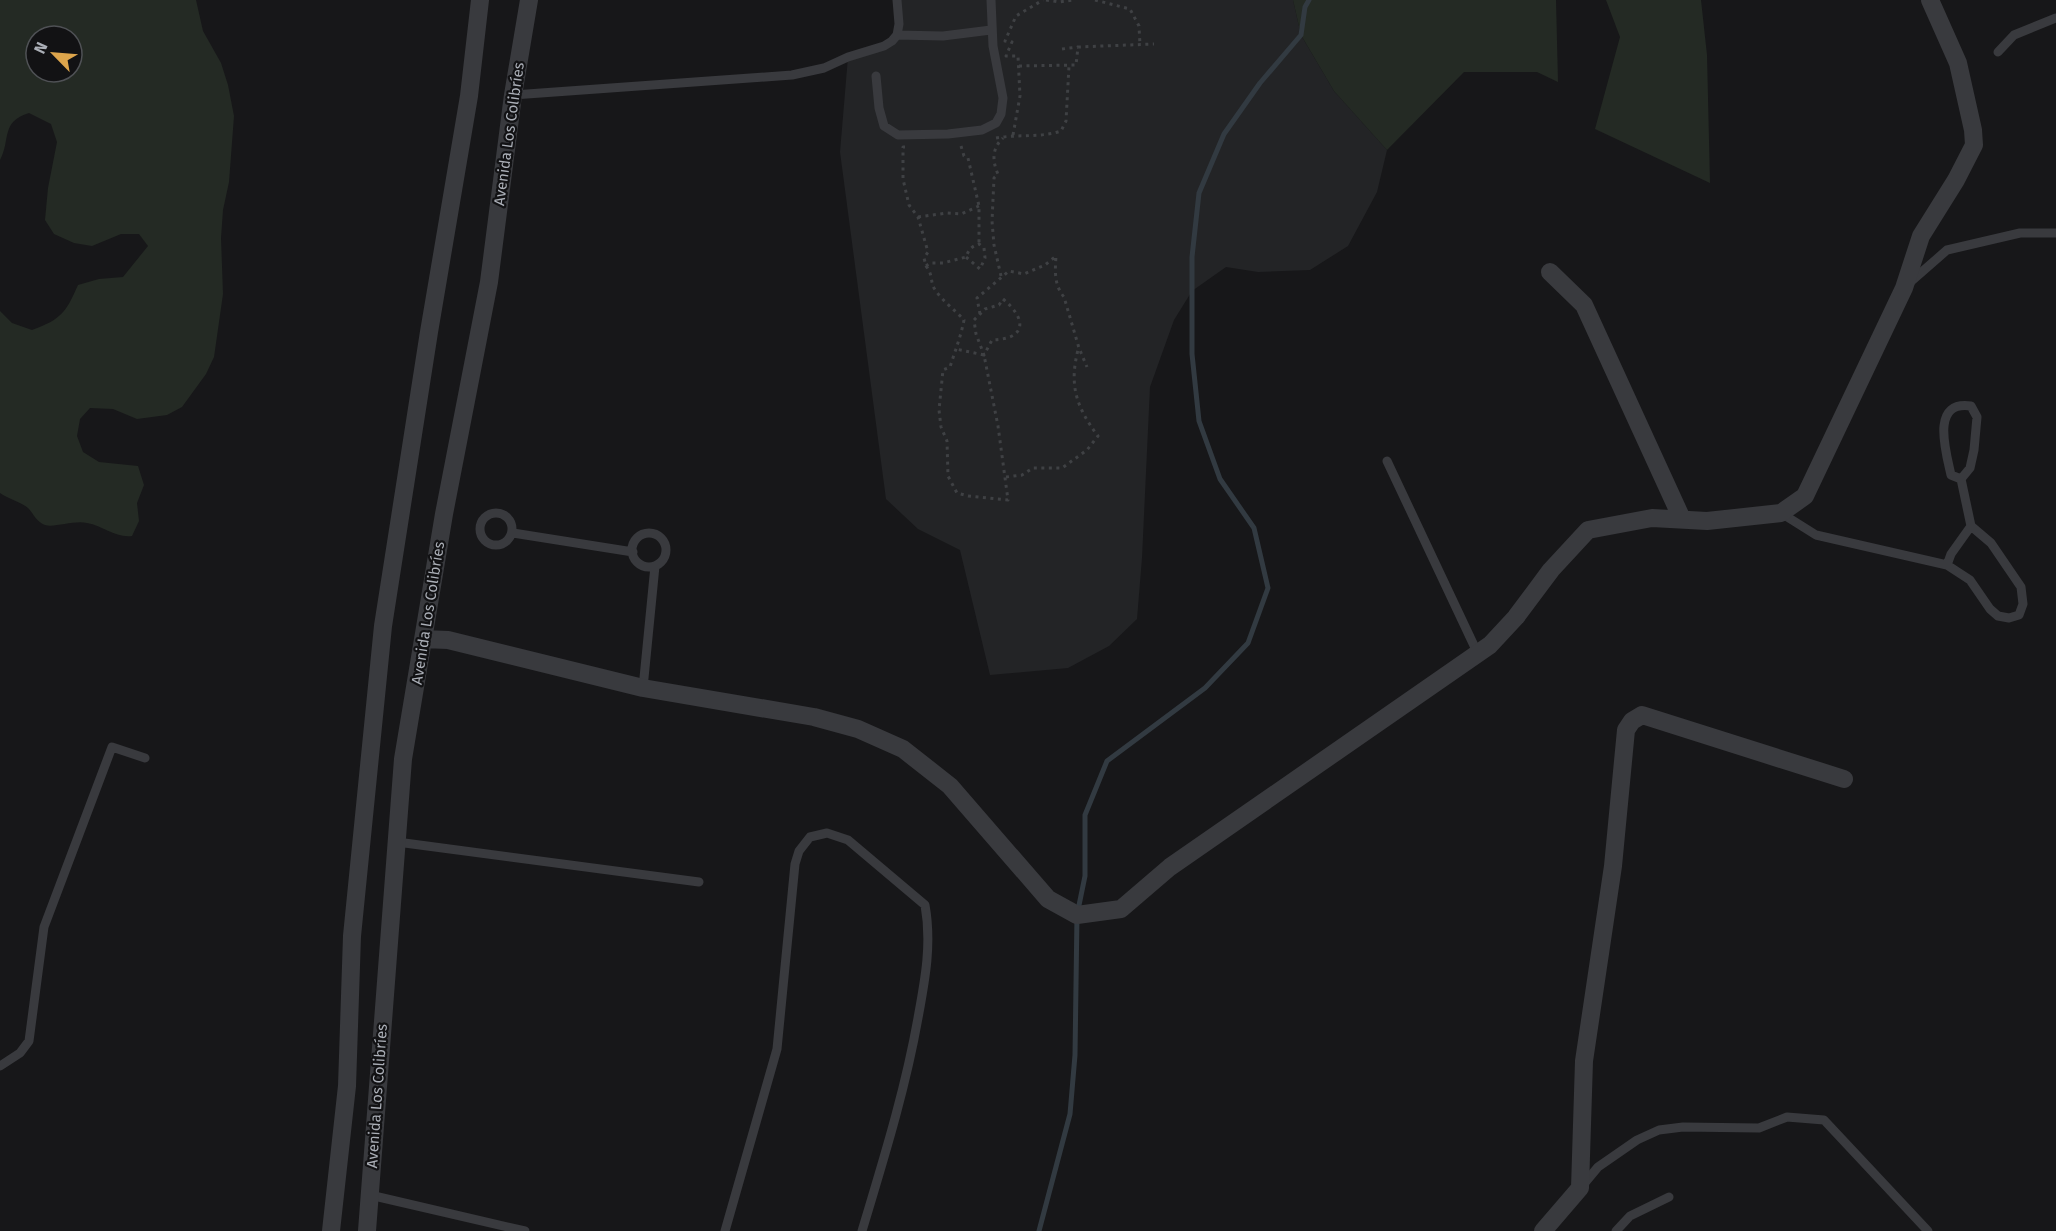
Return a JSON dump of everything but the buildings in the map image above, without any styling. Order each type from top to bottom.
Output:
[{"type":"street","name":"Avenida Los Colibríes","points":[[331,1231],[347,1086],[352,936],[384,626],[429,332],[469,96],[480,0]]},
{"type":"street","name":"Avenida Los Colibríes","points":[[368,1231],[404,759],[444,514],[489,282],[513,95],[529,0]]},
{"type":"street","points":[[423,639],[448,640],[643,688],[814,717],[858,729],[903,749],[950,786],[1048,899],[1077,915],[1121,909],[1170,867],[1490,645],[1516,617],[1551,570],[1588,530],[1652,518],[1707,520],[1781,513],[1805,496],[1904,288],[1921,236],[1956,180],[1974,144],[1958,63],[1930,0]]},
{"type":"street","points":[[1550,272],[1584,305],[1682,519]]},
{"type":"street","points":[[1543,1231],[1580,1188],[1584,1061],[1613,866],[1626,730],[1632,721],[1642,715],[1844,779]]},
{"type":"lane","points":[[513,95],[792,75],[824,68],[848,57],[884,46],[897,35],[899,24],[897,0]]},
{"type":"lane","points":[[876,76],[879,108],[884,126],[898,135],[948,134],[982,130],[996,123],[1001,114],[1004,98],[993,46],[991,0]]},
{"type":"lane","points":[[1998,52],[2014,36],[2056,18]]},
{"type":"lane","points":[[897,35],[943,36],[992,30]]},
{"type":"lane","points":[[1904,288],[1947,250],[2020,233],[2056,233]]},
{"type":"lane","points":[[1781,513],[1816,535],[1947,565],[1970,580],[1990,609],[1998,616],[2009,618],[2019,615],[2023,604],[2021,588],[1991,543],[1971,526],[1961,480],[1970,468],[1977,417],[1971,406],[1961,405],[1950,411],[1944,420],[1943,433],[1951,475],[1961,480]]},
{"type":"lane","points":[[1387,461],[1478,654]]},
{"type":"lane","points":[[1947,565],[1951,554],[1971,526]]},
{"type":"lane","points":[[513,533],[633,552]]},
{"type":"lane","points":[[646,534],[658,536],[665,546],[664,558],[655,566],[643,566],[634,558],[636,540],[640,536],[646,534]]},
{"type":"lane","points":[[643,688],[655,566]]},
{"type":"lane","points":[[0,1066],[20,1053],[29,1041],[44,927],[112,747],[145,758]]},
{"type":"lane","points":[[725,1231],[777,1049],[795,864],[799,851],[810,837],[828,833],[848,840],[925,905],[929,928],[927,968],[912,1047],[897,1113],[862,1231]]},
{"type":"lane","points":[[397,842],[699,882]]},
{"type":"lane","points":[[1580,1188],[1598,1167],[1637,1140],[1659,1130],[1683,1127],[1759,1128],[1786,1117],[1824,1120],[1928,1231]]},
{"type":"lane","points":[[370,1195],[525,1231]]},
{"type":"lane","points":[[1616,1231],[1630,1216],[1669,1197]]},
{"type":"path","points":[[1069,66],[1066,121],[1061,131],[1030,136],[1013,135],[1020,96],[1019,66],[1018,56],[1006,56],[1012,42],[1005,41],[1016,16],[1044,0],[1059,2],[1073,0]]},
{"type":"path","points":[[1095,0],[1130,9],[1139,26],[1140,45]]},
{"type":"path","points":[[1062,49],[1154,44]]},
{"type":"path","points":[[1019,66],[1076,65],[1078,47]]},
{"type":"path","points":[[1001,276],[994,244],[992,220],[994,178],[998,174],[993,163],[996,143],[1004,137]]},
{"type":"path","points":[[909,145],[903,147],[903,179],[909,205],[918,217],[928,252],[924,258],[926,266],[932,273],[933,286],[936,291],[964,320],[961,337],[950,368],[943,370],[939,392],[939,410],[946,441],[948,476],[957,493],[1008,500],[998,426],[984,355],[976,334],[974,320],[985,309],[999,305],[1003,299],[1015,309],[1020,321],[1017,332],[1009,339],[992,340],[984,355]]},
{"type":"path","points":[[954,147],[962,146],[964,156],[968,158],[979,206],[979,244]]},
{"type":"path","points":[[918,217],[947,213],[961,214],[979,206]]},
{"type":"path","points":[[926,266],[930,262],[942,263],[966,256],[969,250],[979,244]]},
{"type":"path","points":[[966,256],[980,269],[985,258],[984,248],[979,244]]},
{"type":"path","points":[[980,314],[976,298],[1001,276],[1009,270],[1024,274],[1045,265],[1056,256],[1055,278],[1064,297],[1087,367]]},
{"type":"path","points":[[1005,477],[1022,475],[1034,468],[1062,468],[1088,450],[1098,435],[1079,407],[1074,388],[1073,369],[1079,348]]},
{"type":"path","points":[[956,349],[984,355]]},
{"type":"shaded area","points":[[0,0],[196,0],[203,31],[221,63],[234,116],[229,182],[223,210],[221,238],[223,294],[214,357],[206,374],[182,407],[167,415],[137,419],[113,409],[90,408],[80,419],[77,436],[83,452],[99,462],[138,466],[144,485],[137,503],[139,521],[132,536],[115,534],[87,523],[45,525],[27,507],[0,493],[0,311],[12,323],[32,330],[42,326],[62,314],[78,285],[99,279],[123,277],[148,246],[139,234],[121,234],[92,246],[74,243],[54,234],[45,220],[48,188],[57,142],[51,124],[29,113],[20,117],[10,127],[0,160]]},
{"type":"shaded area","points":[[897,0],[1293,0],[1301,35],[1334,91],[1387,150],[1377,192],[1348,246],[1310,270],[1258,272],[1226,267],[1192,291],[1174,320],[1150,387],[1137,619],[1109,646],[1068,668],[990,675],[960,550],[918,529],[886,499],[840,152],[848,57],[897,36]]},
{"type":"shaded area","points":[[1293,0],[1556,0],[1558,82],[1537,72],[1464,72],[1387,150],[1334,91],[1301,35]]},
{"type":"shaded area","points":[[1606,0],[1701,0],[1707,55],[1710,183],[1595,129],[1620,37]]},
{"type":"waterway","points":[[1039,1231],[1070,1114],[1075,1055],[1077,915],[1085,876],[1085,815],[1107,761],[1205,688],[1248,643],[1268,588],[1254,528],[1220,479],[1199,421],[1192,354],[1192,257],[1199,193],[1224,134],[1260,83],[1301,35],[1305,7],[1309,0]]}]
